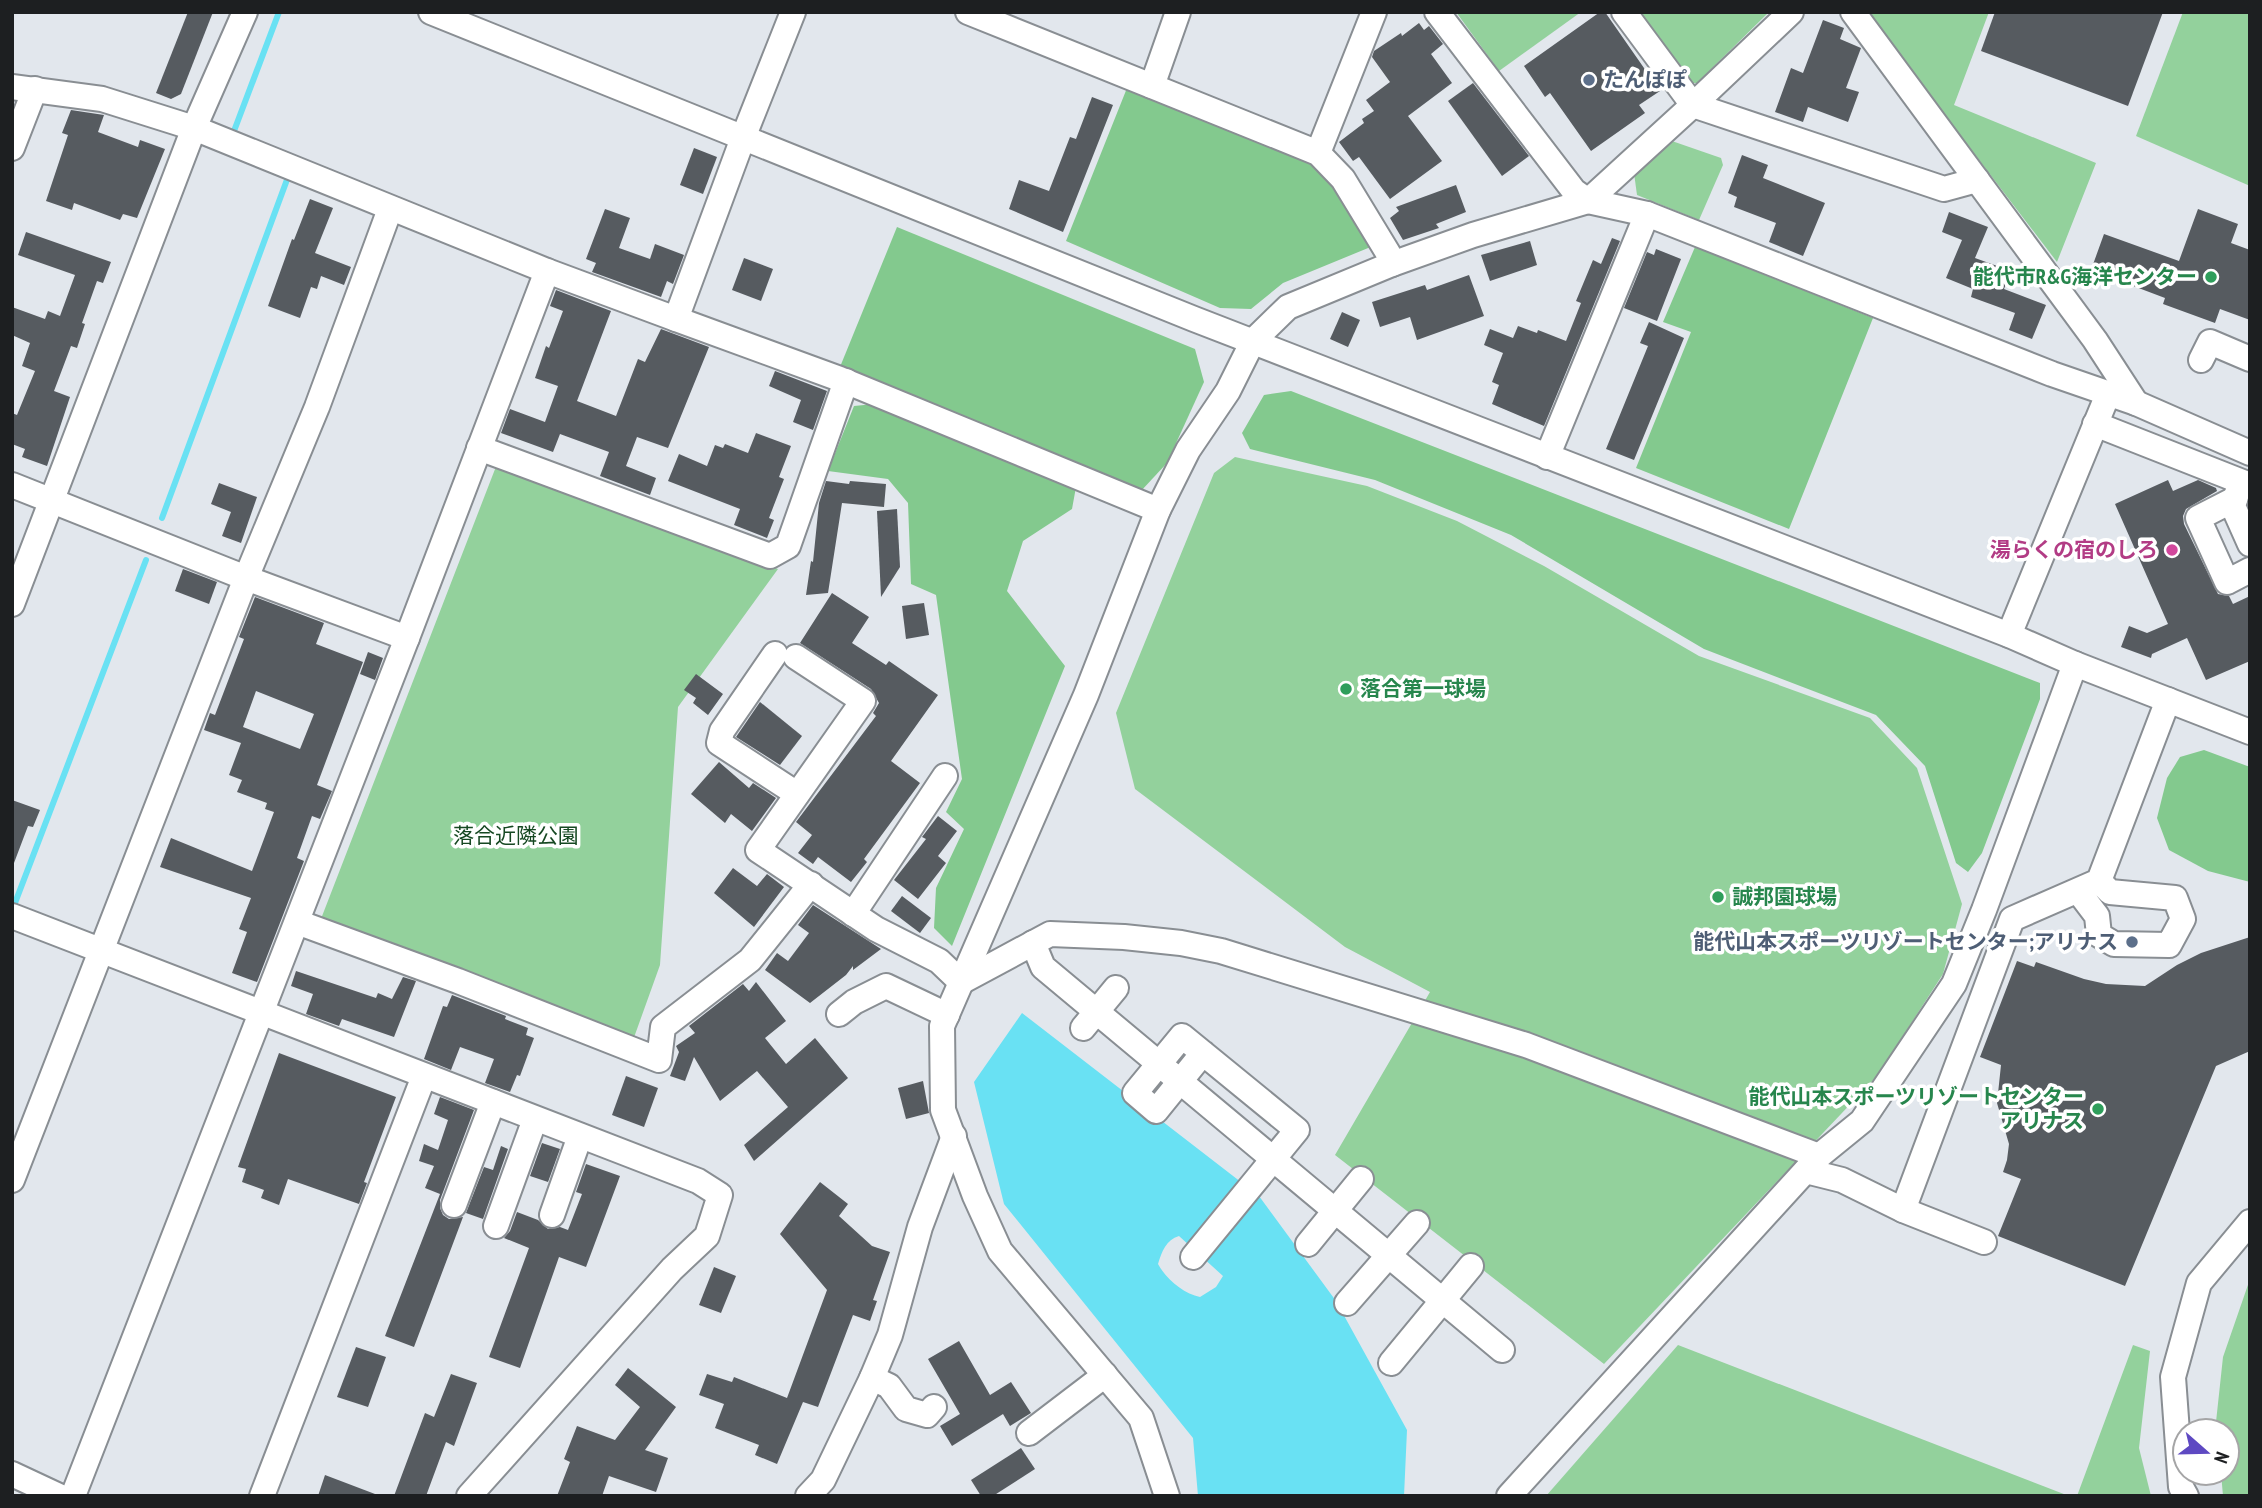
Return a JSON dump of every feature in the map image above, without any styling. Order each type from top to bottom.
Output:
[{"type":"street","points":[[12,604],[194,128],[245,12]]},
{"type":"street","points":[[431,12],[1253,341],[2009,635],[2075,664],[2250,732]]},
{"type":"street","points":[[676,319],[793,12]]},
{"type":"street","points":[[968,12],[1318,153],[1343,179],[1392,264]]},
{"type":"street","points":[[1152,86],[1178,12]]},
{"type":"street","points":[[1318,153],[1374,12]]},
{"type":"street","points":[[1437,12],[1574,191],[1588,201],[1647,214],[2052,374],[2136,403],[2250,455],[2242,488],[2233,506],[2250,544]]},
{"type":"street","points":[[1624,12],[1693,106],[1944,189],[1978,180]]},
{"type":"street","points":[[1167,1496],[1141,1418],[1000,1251],[975,1196],[943,1110],[942,1026],[1086,695],[1158,510],[1188,450],[1228,391],[1253,341],[1288,307],[1473,234],[1588,201],[1791,12]]},
{"type":"street","points":[[1853,12],[2095,340],[2136,403]]},
{"type":"street","points":[[12,148],[24,88],[102,99],[194,128],[547,271],[846,381],[1158,510]]},
{"type":"street","points":[[12,1180],[246,578],[317,407],[390,209]]},
{"type":"street","points":[[1548,457],[1647,214]]},
{"type":"street","points":[[74,1496],[547,271]]},
{"type":"street","points":[[2201,360],[2210,342],[2250,359]]},
{"type":"street","points":[[479,448],[770,556],[788,546],[846,381]]},
{"type":"street","points":[[2009,635],[2108,394]]},
{"type":"street","points":[[2095,424],[2242,488]]},
{"type":"street","points":[[12,485],[246,578],[407,638]]},
{"type":"street","points":[[2242,488],[2198,518],[2227,582],[2250,570]]},
{"type":"street","points":[[797,794],[719,743],[722,731],[786,656],[863,701],[758,850],[876,929],[939,961],[961,982]]},
{"type":"street","points":[[1509,1496],[1813,1164],[1862,1121],[1954,985],[2075,664]]},
{"type":"street","points":[[1903,1210],[2012,919],[2088,886],[2168,700]]},
{"type":"street","points":[[853,914],[945,776]]},
{"type":"street","points":[[297,922],[458,981],[659,1060],[663,1027],[750,960],[811,884]]},
{"type":"street","points":[[12,916],[698,1181],[720,1195],[707,1236],[672,1269],[469,1496]]},
{"type":"street","points":[[961,982],[1050,934],[1124,937],[1181,943],[1221,951],[1525,1045],[1813,1164],[1903,1210],[1984,1242]]},
{"type":"street","points":[[1033,943],[1043,967],[1090,1020],[1160,1064],[1502,1350]]},
{"type":"street","points":[[839,1014],[854,1002],[886,986],[947,1015]]},
{"type":"street","points":[[1090,1020],[1116,988]]},
{"type":"street","points":[[1193,1256],[1297,1130],[1203,1053],[1182,1036],[1135,1093],[1156,1111],[1203,1053]]},
{"type":"street","points":[[262,1496],[424,1076]]},
{"type":"street","points":[[454,1205],[493,1102]]},
{"type":"street","points":[[496,1226],[536,1119]]},
{"type":"street","points":[[552,1215],[580,1136]]},
{"type":"street","points":[[808,1496],[823,1480],[890,1335],[920,1227],[954,1136]]},
{"type":"street","points":[[1308,1244],[1361,1179]]},
{"type":"street","points":[[2186,1496],[2181,1487],[2174,1377],[2199,1283],[2250,1222]]},
{"type":"street","points":[[1347,1303],[1417,1223]]},
{"type":"street","points":[[1391,1363],[1471,1266]]},
{"type":"street","points":[[1029,1433],[1105,1375]]},
{"type":"street","points":[[872,1378],[889,1386],[906,1409],[927,1415],[934,1406]]},
{"type":"street","points":[[12,1474],[59,1496]]},
{"type":"green space","points":[[1456,12],[1581,12],[1499,71]]},
{"type":"green space","points":[[1634,12],[1769,12],[1697,83],[1681,83]]},
{"type":"green space","points":[[1866,12],[1989,12],[1954,105],[2096,163],[2057,262]]},
{"type":"green space","points":[[2183,12],[2250,12],[2250,186],[2136,136]]},
{"type":"green space","points":[[1127,88],[1314,160],[1373,246],[1283,283],[1251,309],[1220,308],[1066,241]]},
{"type":"green space","points":[[1669,140],[1721,158],[1723,165],[1699,220],[1637,195],[1634,173]]},
{"type":"green space","points":[[897,227],[1195,349],[1204,382],[1167,463],[1141,491],[840,367]]},
{"type":"green space","points":[[1695,247],[1873,318],[1789,529],[1636,468],[1691,332],[1663,322]]},
{"type":"green space","points":[[1291,391],[2040,683],[2040,699],[1982,853],[1968,872],[1956,863],[1925,766],[1876,715],[1704,649],[1511,535],[1375,480],[1250,449],[1242,433],[1264,395]]},
{"type":"green space","points":[[874,404],[1076,487],[1072,509],[1023,541],[1007,591],[1065,666],[952,946],[934,928],[936,888],[964,829],[946,812],[962,779],[936,595],[911,584],[908,503],[888,479],[828,471],[854,406]]},
{"type":"green space","points":[[1235,457],[1367,486],[1457,521],[1544,566],[1699,656],[1870,718],[1917,768],[1962,904],[1943,974],[1877,1076],[1604,1364],[1335,1155],[1430,992],[1345,947],[1135,789],[1116,713],[1214,473]]},
{"type":"green space","name":"落合近隣公園","points":[[497,464],[778,569],[678,707],[660,965],[632,1043],[319,924]]},
{"type":"green space","points":[[2204,750],[2250,767],[2250,882],[2208,871],[2169,850],[2157,818],[2167,778],[2180,757]]},
{"type":"green space","points":[[2250,1279],[2250,1496],[2223,1496],[2222,1487],[2241,1487],[2241,1417],[2217,1417],[2223,1357]]},
{"type":"green space","points":[[1678,1345],[2069,1496],[1546,1496]]},
{"type":"green space","points":[[2133,1345],[2150,1351],[2139,1448],[2151,1496],[2077,1496]]},
{"type":"water","points":[[1022,1013],[1259,1196],[1336,1301],[1407,1430],[1404,1496],[1198,1496],[1193,1438],[1004,1204],[974,1082]],"holes":[[[1179,1236],[1223,1276],[1216,1287],[1200,1297],[1176,1285],[1158,1264],[1168,1243]]]},
{"type":"building","points":[[188,12],[213,12],[181,94],[171,99],[156,93]]},
{"type":"building","points":[[1600,12],[1605,12],[1660,91],[1639,105],[1645,113],[1591,151],[1550,93],[1545,97],[1524,66]]},
{"type":"building","points":[[1995,12],[2163,12],[2128,106],[1981,51]]},
{"type":"building","points":[[1823,20],[1844,28],[1840,39],[1861,48],[1846,88],[1859,92],[1848,122],[1808,107],[1803,122],[1775,112],[1791,68],[1803,73]]},
{"type":"building","points":[[1419,23],[1424,30],[1429,26],[1443,44],[1431,54],[1452,83],[1408,116],[1442,161],[1390,199],[1359,157],[1353,161],[1339,142],[1364,123],[1362,119],[1374,111],[1366,100],[1390,82],[1372,57],[1374,51]]},
{"type":"building","points":[[1473,83],[1529,156],[1502,176],[1448,101]]},
{"type":"building","points":[[1092,97],[1113,105],[1063,232],[1009,209],[1019,180],[1049,191],[1070,137],[1076,139]]},
{"type":"building","points":[[71,110],[104,115],[98,132],[138,147],[140,140],[165,149],[137,218],[123,214],[120,220],[74,203],[72,210],[46,201],[68,135],[62,133]]},
{"type":"building","points":[[694,148],[717,157],[703,194],[680,185]]},
{"type":"building","points":[[1742,155],[1768,165],[1763,178],[1825,203],[1803,256],[1769,242],[1776,223],[1734,207],[1737,197],[1728,193]]},
{"type":"building","points":[[1456,185],[1466,212],[1436,224],[1439,228],[1403,240],[1390,218],[1399,211],[1396,207]]},
{"type":"building","points":[[310,199],[333,208],[315,253],[351,267],[344,285],[321,276],[317,289],[311,287],[300,318],[268,306],[292,239],[294,240]]},
{"type":"building","points":[[605,209],[630,218],[619,248],[650,259],[655,244],[684,255],[673,284],[667,281],[661,297],[592,272],[596,263],[586,259]]},
{"type":"building","name":"能代市R&G海洋センター","points":[[2198,209],[2238,224],[2231,243],[2250,250],[2250,320],[2220,309],[2215,323],[2163,304],[2165,298],[2091,270],[2104,234],[2179,261]]},
{"type":"building","points":[[1949,212],[1988,227],[1975,258],[2011,271],[2004,289],[2046,305],[2032,339],[2009,330],[2015,313],[1971,297],[1973,289],[1946,278],[1962,240],[1942,232]]},
{"type":"building","points":[[26,232],[111,262],[103,283],[97,281],[82,323],[85,324],[77,348],[71,346],[54,391],[70,397],[47,466],[22,457],[25,449],[12,444],[12,413],[17,415],[35,371],[22,366],[30,343],[12,335],[12,307],[45,319],[48,311],[60,316],[75,275],[18,255]]},
{"type":"building","points":[[1612,238],[1620,241],[1544,426],[1492,404],[1499,385],[1492,382],[1503,353],[1484,345],[1490,329],[1513,338],[1518,326],[1537,333],[1538,330],[1566,341],[1581,303],[1576,301],[1593,260],[1601,264]]},
{"type":"building","points":[[1530,241],[1537,265],[1490,281],[1481,255]]},
{"type":"building","points":[[1656,249],[1681,259],[1657,321],[1624,308],[1647,252],[1654,255]]},
{"type":"building","points":[[744,258],[773,269],[761,301],[732,290]]},
{"type":"building","points":[[1469,275],[1484,316],[1417,340],[1410,317],[1380,327],[1372,302],[1425,285],[1427,290]]},
{"type":"building","points":[[556,290],[611,311],[577,401],[616,416],[638,359],[645,362],[661,329],[709,347],[668,448],[637,437],[626,466],[656,478],[650,495],[600,476],[609,452],[560,434],[553,452],[501,433],[510,409],[545,422],[558,386],[535,378],[546,346],[549,348],[563,311],[550,306]]},
{"type":"building","points":[[1342,312],[1360,320],[1348,347],[1330,339]]},
{"type":"building","points":[[1649,322],[1684,338],[1634,460],[1606,449],[1648,346],[1640,343]]},
{"type":"building","points":[[775,371],[827,391],[813,430],[793,422],[801,400],[769,386]]},
{"type":"building","points":[[756,433],[791,446],[779,477],[784,479],[769,518],[774,520],[767,538],[734,525],[740,509],[668,481],[679,454],[707,466],[715,445],[723,448],[725,444],[748,453]]},
{"type":"building","name":"湯らくの宿のしろ","points":[[2168,480],[2173,491],[2198,480],[2216,488],[2217,491],[2186,509],[2184,524],[2218,594],[2229,596],[2233,604],[2250,596],[2250,661],[2206,680],[2187,638],[2152,654],[2151,658],[2121,647],[2129,626],[2147,633],[2168,624],[2115,504]]},
{"type":"building","points":[[826,481],[886,484],[884,507],[842,503],[828,593],[806,595],[811,561],[813,562],[819,503]]},
{"type":"building","points":[[219,483],[257,497],[241,543],[222,536],[231,512],[211,504]]},
{"type":"building","points":[[897,509],[900,567],[881,597],[877,511]]},
{"type":"building","points":[[183,569],[217,582],[209,604],[175,591]]},
{"type":"building","points":[[832,593],[869,617],[852,643],[886,665],[889,661],[938,695],[891,761],[920,783],[864,859],[867,862],[851,882],[818,857],[813,864],[798,853],[812,835],[796,822],[876,716],[873,713],[879,703],[871,689],[800,643]]},
{"type":"building","points":[[255,597],[324,623],[316,644],[363,662],[317,785],[332,791],[320,819],[312,816],[297,858],[304,861],[257,982],[232,973],[247,932],[239,929],[251,898],[160,867],[171,838],[252,871],[274,812],[265,809],[267,803],[237,792],[242,780],[229,775],[241,743],[204,730],[210,713],[215,715],[244,639],[239,637]],"holes":[[[256,691],[314,714],[300,749],[243,727]]]},
{"type":"building","points":[[924,603],[929,635],[906,639],[902,606]]},
{"type":"building","points":[[368,652],[383,658],[375,680],[360,674]]},
{"type":"building","points":[[696,674],[723,694],[708,715],[693,703],[696,698],[684,690]]},
{"type":"building","points":[[760,702],[802,736],[780,765],[736,737]]},
{"type":"building","points":[[719,762],[749,788],[753,783],[776,798],[752,831],[731,814],[725,823],[691,794]]},
{"type":"building","points":[[12,800],[40,810],[33,827],[28,826],[14,863]]},
{"type":"building","points":[[938,816],[957,831],[938,856],[946,863],[918,899],[894,880],[926,839],[922,837]]},
{"type":"building","points":[[733,868],[757,886],[767,874],[784,887],[754,927],[714,893]]},
{"type":"building","points":[[902,896],[931,918],[920,933],[891,911]]},
{"type":"building","points":[[813,905],[881,949],[853,970],[853,966],[846,975],[810,1003],[765,970],[777,953],[788,961],[809,933],[798,925]]},
{"type":"building","name":"能代山本スポーツリゾートセンター アリナス","points":[[2250,937],[2250,1051],[2216,1066],[2125,1286],[1998,1236],[2021,1179],[2003,1172],[2009,1144],[1997,1103],[2001,1065],[1980,1057],[2017,961],[2034,967],[2036,962],[2106,984],[2145,986],[2201,953]]},
{"type":"building","points":[[296,971],[376,998],[378,993],[392,999],[403,977],[416,981],[394,1037],[342,1019],[339,1026],[306,1014],[313,994],[291,986]]},
{"type":"building","points":[[756,982],[786,1021],[765,1038],[786,1064],[815,1038],[848,1078],[754,1161],[744,1145],[788,1107],[757,1071],[720,1101],[694,1057],[685,1081],[670,1076],[679,1052],[676,1046],[695,1033],[689,1026],[743,984],[749,991]]},
{"type":"building","points":[[452,995],[506,1016],[505,1019],[528,1028],[526,1035],[534,1038],[520,1076],[517,1075],[510,1092],[485,1083],[494,1059],[460,1047],[451,1070],[424,1059],[443,1006],[447,1007]]},
{"type":"building","points":[[279,1053],[396,1097],[364,1182],[367,1183],[359,1204],[288,1179],[279,1205],[261,1198],[264,1190],[242,1182],[246,1169],[238,1167]]},
{"type":"building","points":[[626,1076],[658,1088],[644,1127],[612,1115]]},
{"type":"building","points":[[923,1081],[929,1113],[906,1119],[898,1088]]},
{"type":"building","points":[[440,1097],[474,1110],[440,1200],[443,1215],[449,1219],[463,1217],[414,1347],[385,1336],[440,1194],[425,1188],[434,1166],[419,1161],[424,1144],[438,1150],[448,1120],[434,1114]]},
{"type":"building","points":[[542,1143],[560,1149],[548,1182],[530,1176]]},
{"type":"building","points":[[501,1146],[508,1149],[483,1219],[466,1213],[484,1167],[493,1170]]},
{"type":"building","points":[[586,1164],[620,1176],[586,1267],[559,1257],[520,1368],[489,1357],[529,1248],[504,1238],[510,1231],[517,1212],[538,1220],[548,1229],[560,1227],[568,1230],[582,1194],[576,1192]]},
{"type":"building","points":[[820,1182],[848,1204],[839,1216],[872,1246],[890,1252],[873,1300],[877,1301],[870,1321],[853,1315],[818,1407],[803,1402],[777,1464],[755,1455],[759,1445],[715,1428],[724,1404],[699,1395],[707,1374],[732,1382],[734,1377],[787,1398],[827,1290],[780,1234]]},
{"type":"building","points":[[714,1267],[736,1276],[721,1313],[699,1305]]},
{"type":"building","points":[[959,1341],[990,1395],[1011,1382],[1031,1413],[1010,1426],[1003,1414],[952,1446],[940,1426],[960,1414],[928,1359]]},
{"type":"building","points":[[356,1347],[386,1357],[368,1407],[337,1397]]},
{"type":"building","points":[[628,1368],[676,1407],[645,1450],[668,1458],[656,1492],[609,1476],[602,1496],[557,1496],[570,1462],[564,1459],[577,1426],[615,1440],[640,1407],[615,1385]]},
{"type":"building","points":[[451,1374],[477,1383],[454,1446],[446,1442],[426,1496],[394,1496],[425,1413],[434,1417]]},
{"type":"building","points":[[1021,1448],[1035,1469],[993,1496],[981,1496],[971,1480]]},
{"type":"building","points":[[325,1475],[375,1494],[375,1496],[318,1496]]},
{"type":"waterway","points":[[231,139],[279,12]]},
{"type":"waterway","points":[[162,518],[288,177],[283,175]]},
{"type":"waterway","points":[[15,903],[146,560]]},
{"type":"place","name":"たんぽぽ","points":[[1589,80]]},
{"type":"place","name":"能代市R&G海洋センター","points":[[2211,277]]},
{"type":"place","name":"湯らくの宿のしろ","points":[[2172,550]]},
{"type":"place","name":"落合第一球場","points":[[1346,689]]},
{"type":"place","name":"誠邦園球場","points":[[1718,897]]},
{"type":"place","name":"能代山本スポーツリゾートセンター;アリナス","points":[[2132,942]]},
{"type":"place","name":"能代山本スポーツリゾートセンター アリナス","points":[[2098,1109]]}]
